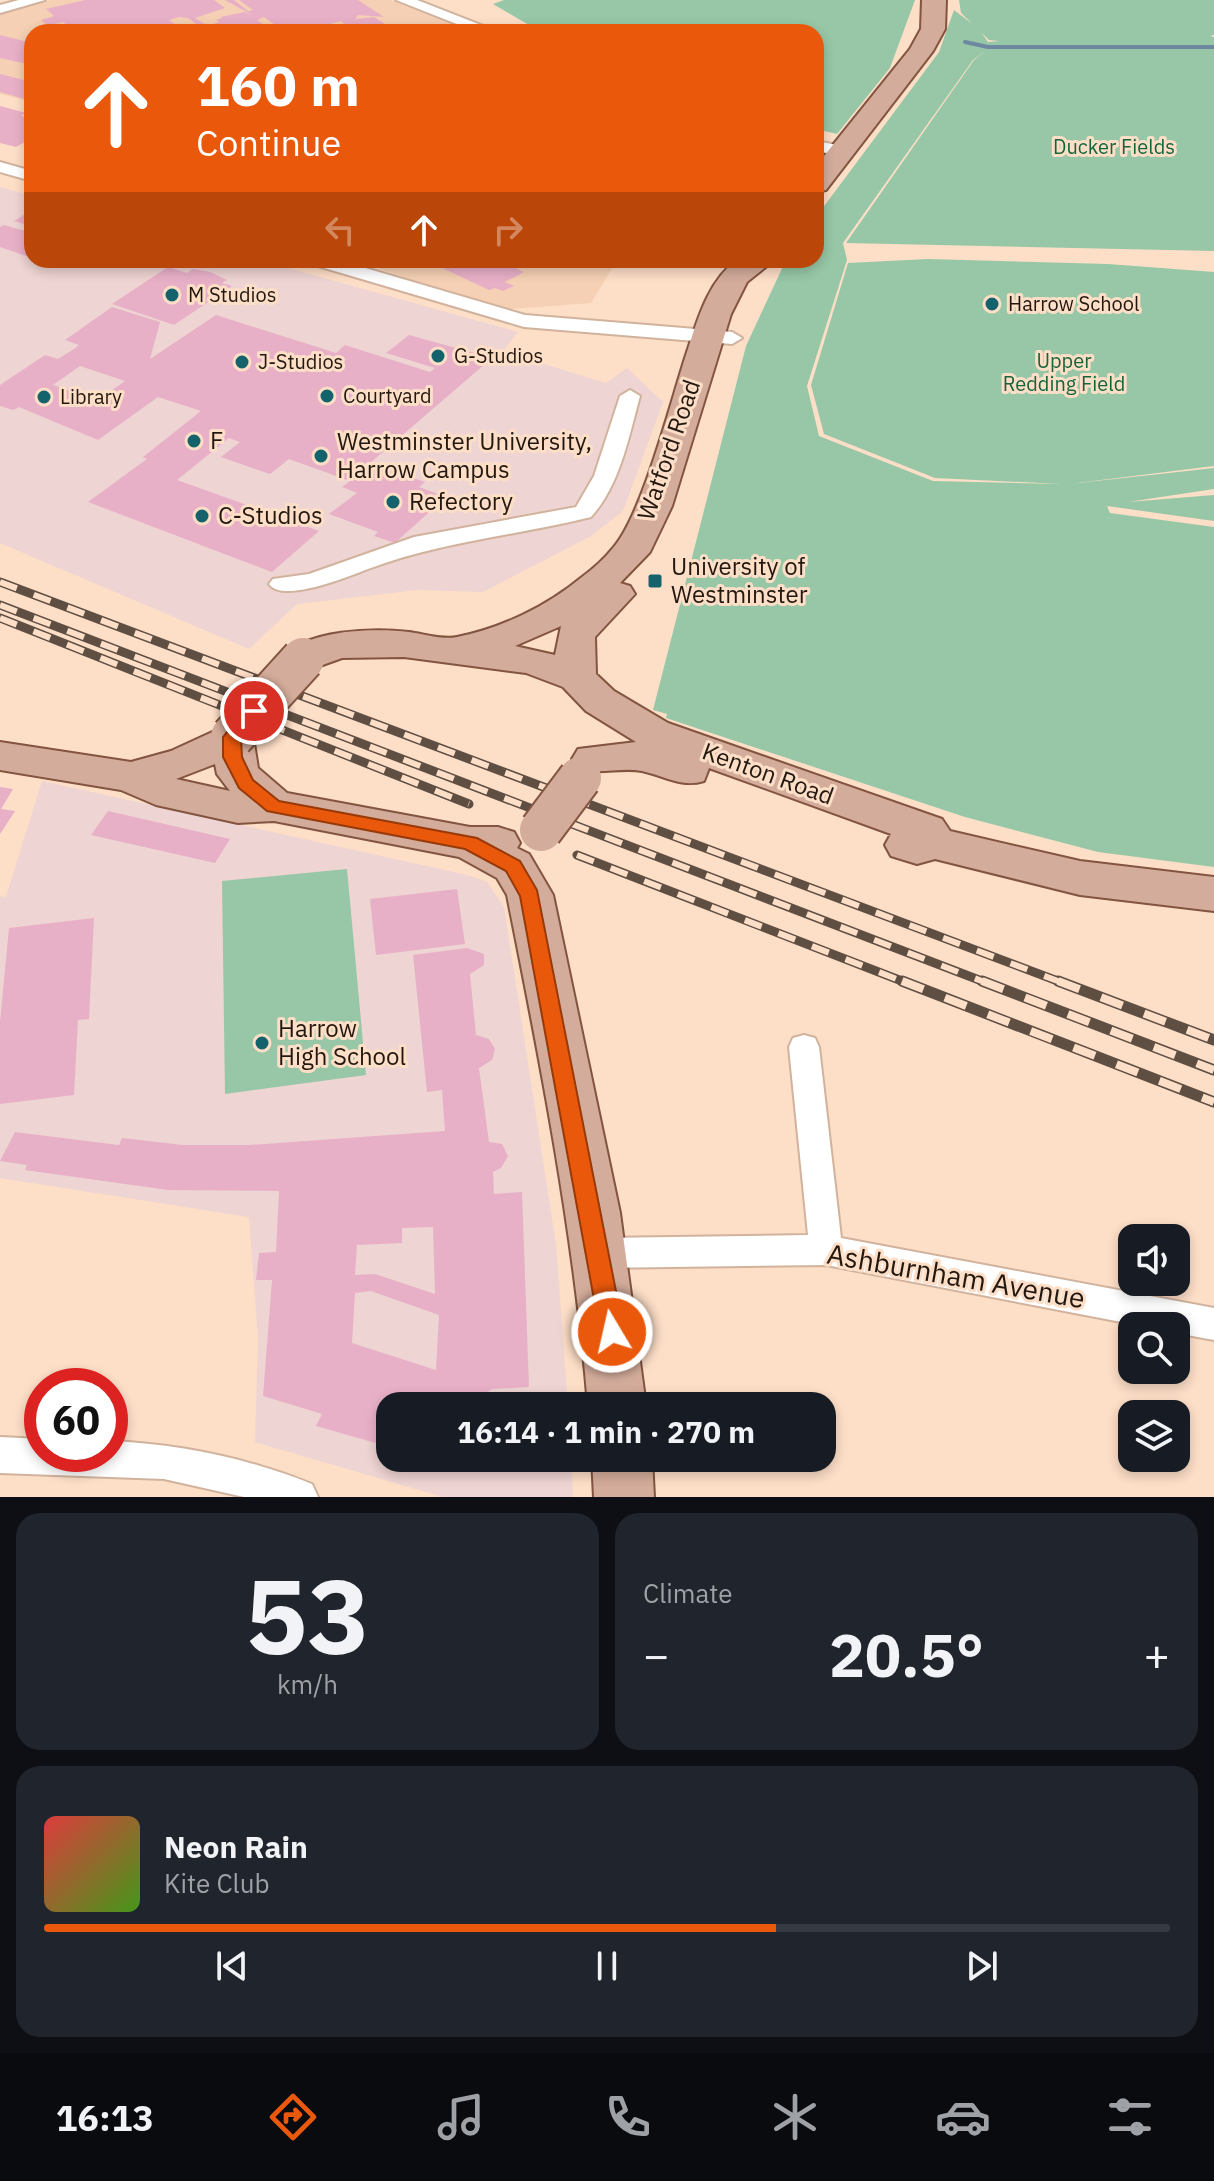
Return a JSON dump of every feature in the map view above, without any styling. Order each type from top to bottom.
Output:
[{"type":"main road","points":[[828,153],[921,51],[933,29],[934,0]]},
{"type":"main road","name":"Watford Road","points":[[458,649],[518,632],[553,615],[595,586],[631,552],[654,506],[719,337],[762,268]]},
{"type":"main road","name":"Watford Road","points":[[586,769],[602,730],[571,646],[581,623],[648,569],[658,557],[681,509],[719,337]]},
{"type":"main road","points":[[131,777],[185,762],[232,737],[303,659],[316,651],[350,645],[458,649]]},
{"type":"main road","name":"Kenton Road","points":[[458,649],[533,661],[588,690],[653,733],[926,830],[935,843]]},
{"type":"main road","points":[[232,737],[238,774],[274,806]]},
{"type":"main road","points":[[0,756],[131,777],[156,790],[238,808],[274,806],[470,843],[507,843],[541,830]]},
{"type":"main road","name":"Kenton Road","points":[[586,769],[641,756],[663,761],[815,819],[917,848],[935,843],[1080,878],[1214,894]]},
{"type":"main road","points":[[530,895],[541,830],[586,769]]},
{"type":"main road","points":[[470,843],[513,866],[530,895],[599,1253],[612,1332],[616,1392]]},
{"type":"main road","points":[[623,1472],[624,1497]]},
{"type":"street","points":[[0,9],[38,0]]},
{"type":"street","points":[[403,0],[469,24]]},
{"type":"street","points":[[0,167],[24,174]]},
{"type":"street","points":[[345,268],[524,321],[719,337]]},
{"type":"street","points":[[281,584],[312,581],[402,548],[583,512],[590,508],[630,396]]},
{"type":"street","points":[[804,1047],[826,1250]]},
{"type":"street","name":"Ashburnham Avenue","points":[[599,1253],[826,1250],[1214,1324]]},
{"type":"street","points":[[0,1455],[164,1461],[249,1480],[299,1497]]},
{"type":"shaded area","points":[[51,0],[390,0],[455,24],[24,24],[24,100],[0,94],[0,12]]},
{"type":"shaded area","name":"Westminster University, Harrow Campus","points":[[0,187],[24,194],[24,268],[288,268],[518,332],[503,351],[606,383],[627,368],[663,402],[623,511],[591,536],[483,592],[418,590],[297,604],[249,649],[0,543]]},
{"type":"shaded area","points":[[378,268],[612,268],[591,303],[497,310]]},
{"type":"shaded area","name":"Harrow High School","points":[[42,781],[487,882],[504,907],[556,1245],[567,1392],[376,1392],[376,1472],[572,1472],[573,1497],[443,1497],[255,1442],[258,1338],[249,1217],[0,1178],[0,896],[6,897]]},
{"type":"green space","points":[[504,0],[915,0],[890,68],[837,134],[824,131],[824,24],[527,24],[493,4]]},
{"type":"green space","points":[[959,0],[1214,0],[1214,35],[1210,36],[1214,37],[1214,251],[846,243],[974,60],[987,50],[973,60],[843,243],[847,260],[807,386],[819,436],[933,481],[1062,484],[935,478],[824,434],[811,385],[848,263],[928,259],[1108,264],[1214,272],[1214,466],[1069,484],[1214,468],[1214,489],[1128,502],[1214,495],[1214,521],[1107,506],[1110,513],[1214,527],[1214,867],[1098,852],[965,817],[666,718],[667,714],[653,710],[746,346],[782,268],[824,268],[824,206],[939,52],[954,10],[972,24],[961,13]]},
{"type":"green space","points":[[347,869],[366,1075],[225,1094],[222,881]]},
{"type":"building","points":[[85,0],[214,0],[225,8],[195,18],[205,24],[179,17],[169,20],[174,24],[46,24],[41,20],[54,16],[46,9]]},
{"type":"building","points":[[225,0],[234,0],[248,11],[253,10],[239,0],[358,0],[384,17],[358,15],[355,19],[374,17],[385,24],[344,24],[341,21],[330,24],[274,24],[264,17],[257,20],[263,24],[214,24],[219,22],[216,20],[220,17],[245,12],[252,15]]},
{"type":"building","points":[[0,35],[24,41],[24,63],[0,58]]},
{"type":"building","points":[[0,74],[24,80],[24,99],[0,92]]},
{"type":"building","points":[[0,106],[24,112],[21,116],[24,117],[24,142],[16,147],[0,143]]},
{"type":"building","points":[[24,215],[24,224],[14,221]]},
{"type":"building","points":[[4,225],[24,231],[24,255],[0,247],[0,227]]},
{"type":"building","name":"M Studios","points":[[166,268],[187,273],[193,269],[210,272],[227,280],[222,283],[232,286],[174,325],[112,304]]},
{"type":"building","points":[[442,268],[516,268],[524,272],[505,282],[514,286],[503,291],[495,288],[489,290]]},
{"type":"building","points":[[112,307],[160,322],[150,359],[216,315],[336,353],[345,345],[430,372],[435,368],[386,353],[409,335],[492,358],[370,463],[425,482],[419,487],[446,497],[395,543],[374,536],[378,532],[329,514],[357,493],[342,487],[350,481],[289,459],[270,474],[221,457],[240,442],[229,438],[177,480],[319,531],[272,572],[88,502],[147,459],[143,457],[201,411],[158,397],[98,440],[19,407],[13,410],[0,406],[0,385],[45,355],[58,359],[79,345],[65,340]],"holes":[[[80,366],[125,381],[98,400],[53,385]]]},
{"type":"building","points":[[0,787],[13,789],[1,809],[15,811],[0,834]]},
{"type":"building","points":[[108,811],[230,839],[215,863],[91,835]]},
{"type":"building","points":[[457,889],[465,944],[376,955],[370,899]]},
{"type":"building","points":[[94,918],[89,1019],[78,1020],[74,1095],[0,1104],[0,1022],[9,928]]},
{"type":"building","points":[[467,948],[484,954],[484,965],[470,974],[476,1035],[489,1039],[495,1049],[492,1060],[479,1068],[489,1142],[502,1144],[508,1156],[501,1168],[493,1172],[494,1194],[522,1192],[529,1387],[492,1389],[488,1392],[376,1392],[376,1443],[316,1426],[322,1414],[263,1396],[272,1280],[256,1280],[259,1253],[276,1252],[279,1191],[168,1190],[25,1170],[27,1165],[0,1161],[15,1132],[119,1145],[122,1138],[183,1145],[249,1145],[445,1131],[442,1090],[427,1092],[413,955]],"holes":[[[433,1227],[435,1294],[375,1274],[355,1275],[357,1245],[402,1243],[402,1228]],[[371,1291],[439,1315],[436,1370],[352,1343],[355,1293]]]},
{"type":"waterway","points":[[965,42],[988,47],[1214,47]]},
{"type":"railway","points":[[0,582],[1063,983]]},
{"type":"railway","points":[[0,605],[987,983]]},
{"type":"railway","points":[[0,618],[469,804]]},
{"type":"railway","points":[[577,855],[907,983]]},
{"type":"railway","points":[[902,981],[1214,1102]]},
{"type":"railway","points":[[982,981],[1214,1070]]},
{"type":"railway","points":[[1058,981],[1214,1040]]},
{"type":"place","name":"M Studios","points":[[172,295]]},
{"type":"place","name":"Harrow School","points":[[992,304]]},
{"type":"place","name":"G-Studios","points":[[438,356]]},
{"type":"place","name":"J-Studios","points":[[242,362]]},
{"type":"place","name":"Courtyard","points":[[327,396]]},
{"type":"place","name":"Library","points":[[44,397]]},
{"type":"place","name":"F","points":[[194,441]]},
{"type":"place","name":"Westminster University, Harrow Campus","points":[[321,456]]},
{"type":"place","name":"Refectory","points":[[393,502]]},
{"type":"place","name":"C-Studios","points":[[202,516]]},
{"type":"place","name":"University of Westminster","points":[[655,581]]},
{"type":"place","name":"Harrow High School","points":[[262,1043]]},
{"type":"route","points":[[254,711],[232,737],[233,757],[245,784],[274,806],[470,843],[513,866],[530,895],[584,1169],[612,1332]]},
{"type":"park label","name":"Ducker Fields","points":[[1114,147]]},
{"type":"park label","name":"Upper Redding Field","points":[[1064,372]]}]
